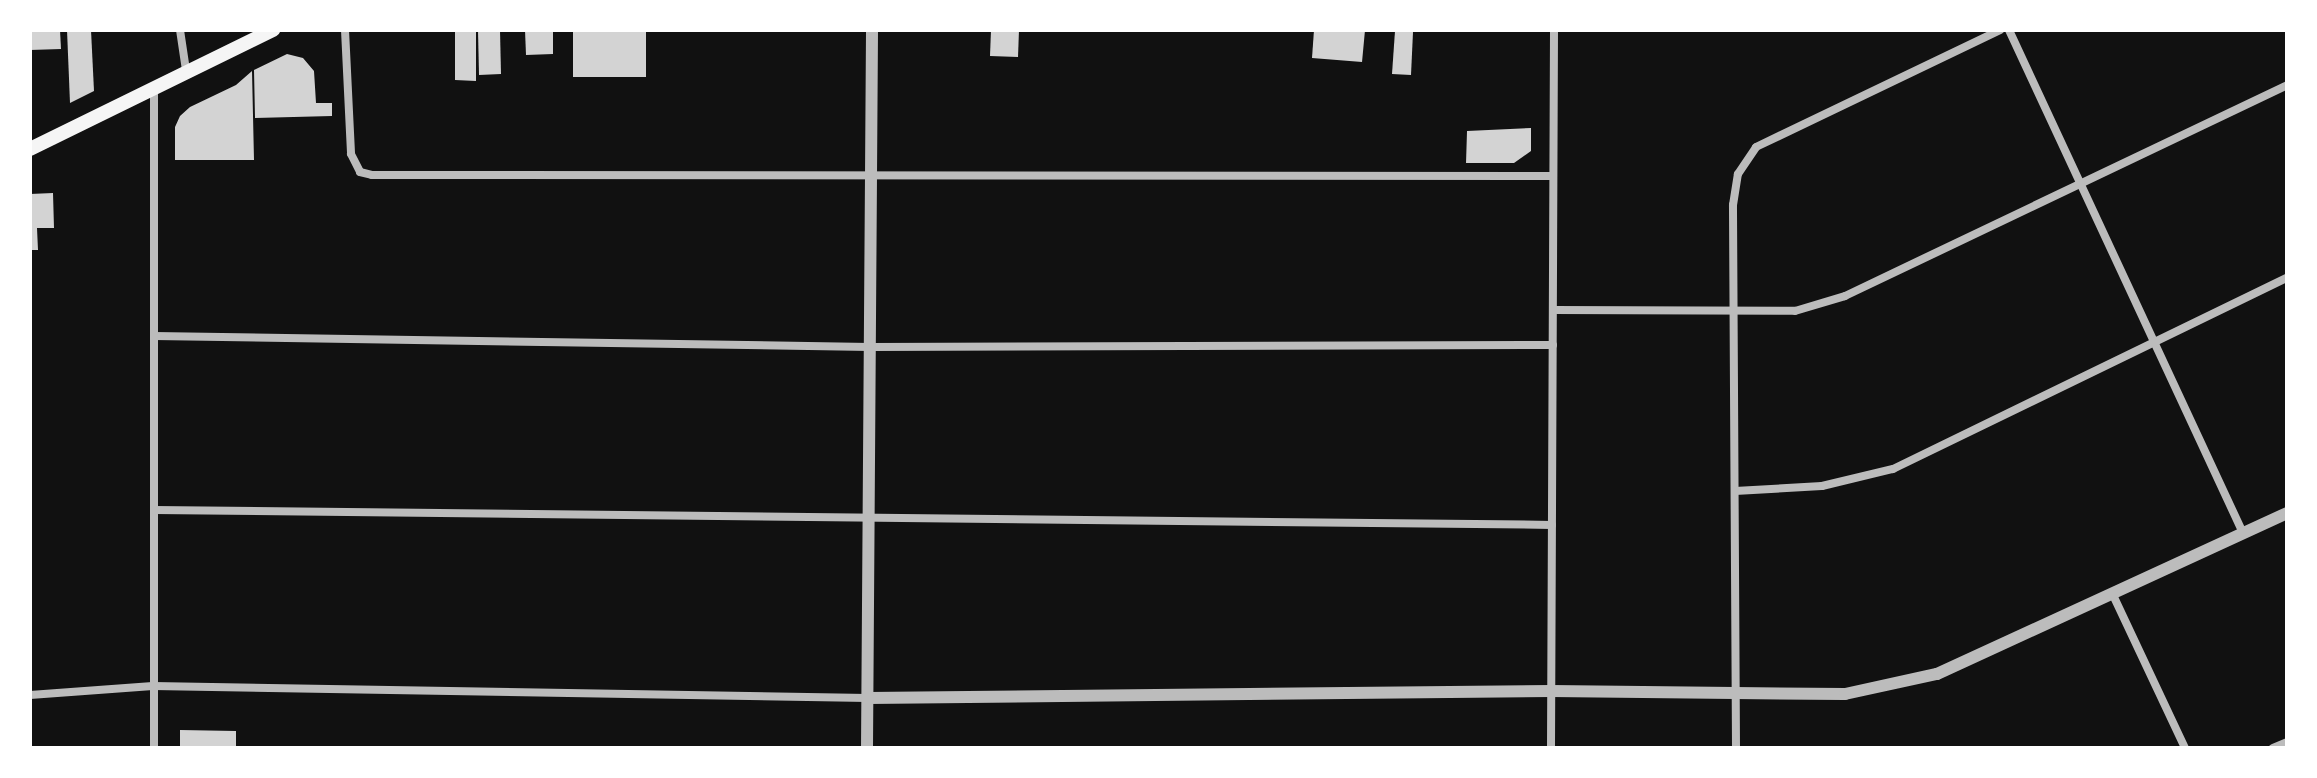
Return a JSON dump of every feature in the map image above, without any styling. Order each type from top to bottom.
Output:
[{"type":"main road","points":[[30,149],[273,30]]},
{"type":"street","points":[[180,30],[186,70]]},
{"type":"street","points":[[345,30],[351,154],[360,172],[372,175],[871,173],[1553,176]]},
{"type":"street","points":[[867,748],[872,30]]},
{"type":"street","points":[[1551,748],[1554,30]]},
{"type":"street","points":[[1736,748],[1734,312],[1735,189],[1738,174],[1756,147],[2000,30]]},
{"type":"street","points":[[2009,30],[2243,533]]},
{"type":"street","points":[[1553,310],[1795,311],[1845,296],[2287,85]]},
{"type":"street","points":[[154,86],[154,748]]},
{"type":"street","points":[[1735,491],[1822,486],[1893,469],[2287,278]]},
{"type":"street","points":[[154,336],[870,347],[1553,345]]},
{"type":"street","points":[[154,510],[869,515],[1552,525]]},
{"type":"street","points":[[30,695],[153,686],[868,698],[1551,691],[1845,694],[1937,674],[2287,513]]},
{"type":"street","points":[[2113,595],[2185,748]]},
{"type":"street","points":[[2273,748],[2287,742]]},
{"type":"building","points":[[30,30],[60,30],[61,49],[30,50]]},
{"type":"building","points":[[67,30],[91,30],[94,91],[70,103]]},
{"type":"building","points":[[455,30],[476,30],[476,81],[455,80]]},
{"type":"building","points":[[478,30],[500,30],[501,74],[479,75]]},
{"type":"building","points":[[525,30],[553,30],[553,54],[526,55]]},
{"type":"building","points":[[573,30],[646,30],[646,77],[573,77]]},
{"type":"building","points":[[991,30],[1019,30],[1018,57],[990,56]]},
{"type":"building","points":[[1314,30],[1365,30],[1362,62],[1312,58]]},
{"type":"building","points":[[1395,31],[1413,32],[1411,75],[1392,74]]},
{"type":"building","points":[[287,54],[303,58],[314,71],[316,103],[332,103],[332,116],[255,118],[254,70]]},
{"type":"building","points":[[252,71],[254,160],[175,160],[175,127],[180,116],[190,107],[236,85]]},
{"type":"building","points":[[1531,128],[1531,151],[1514,163],[1466,163],[1467,131]]},
{"type":"building","points":[[53,193],[54,228],[37,228],[38,250],[30,250],[30,194]]},
{"type":"building","points":[[180,730],[236,731],[236,748],[180,748]]}]
